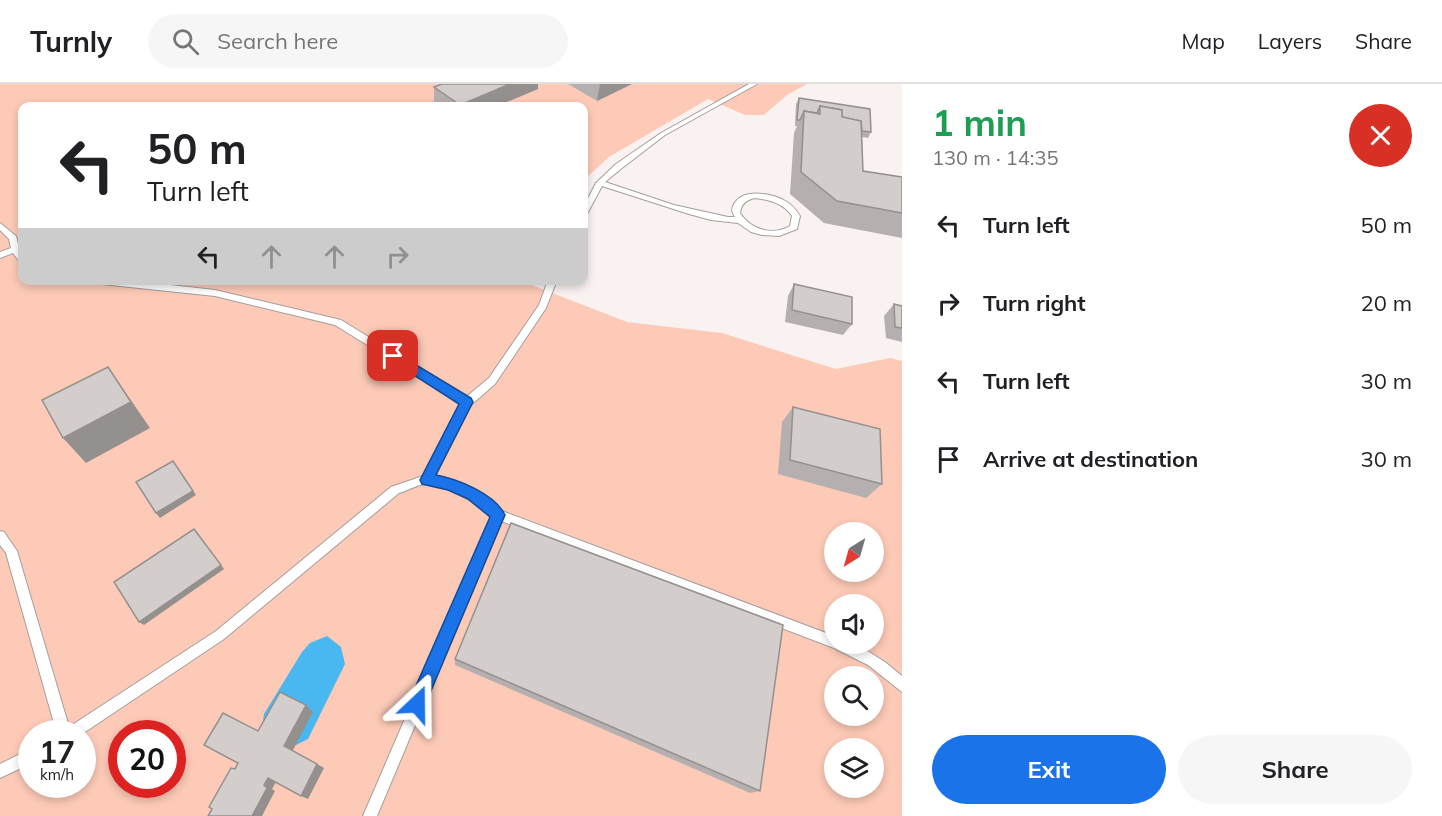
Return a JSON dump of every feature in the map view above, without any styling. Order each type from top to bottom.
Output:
[{"type":"lane","points":[[588,205],[600,183],[663,134],[754,84]]},
{"type":"lane","points":[[600,183],[709,217],[730,222],[740,220],[753,229],[771,234],[791,229],[796,220],[794,213],[783,203],[755,196],[738,203],[736,213],[740,220]]},
{"type":"lane","points":[[0,226],[18,246]]},
{"type":"lane","points":[[0,255],[18,247]]},
{"type":"lane","points":[[139,285],[215,293],[338,322],[467,402]]},
{"type":"lane","points":[[427,480],[467,402],[492,381],[543,306],[551,285]]},
{"type":"lane","points":[[92,720],[220,635],[395,490],[427,480],[450,484],[473,495],[498,515],[824,638]]},
{"type":"lane","points":[[370,816],[498,515]]},
{"type":"lane","points":[[0,536],[12,551],[60,720]]},
{"type":"lane","points":[[861,654],[880,666],[902,685]]},
{"type":"lane","points":[[0,771],[18,762]]},
{"type":"shaded area","points":[[0,84],[807,84],[787,95],[764,115],[745,115],[708,99],[609,157],[588,176],[588,102],[18,102],[18,285],[532,285],[627,322],[722,333],[836,369],[890,358],[902,361],[902,816],[0,816]]},
{"type":"water","points":[[327,636],[341,647],[345,664],[308,739],[294,746],[262,728],[264,714],[302,652],[310,643]]},
{"type":"building","points":[[442,84],[510,84],[467,102],[456,102],[434,87]]},
{"type":"building","points":[[799,98],[870,109],[871,132],[862,131],[861,121],[842,117],[842,110],[820,106],[817,113],[804,111],[800,120],[797,120]]},
{"type":"building","points":[[820,106],[842,110],[842,117],[861,121],[863,171],[902,177],[902,213],[837,201],[801,172],[804,111],[820,114]]},
{"type":"building","points":[[794,284],[852,297],[852,324],[792,310]]},
{"type":"building","points":[[894,304],[902,306],[902,328],[895,327]]},
{"type":"building","points":[[108,367],[131,402],[63,438],[42,400]]},
{"type":"building","points":[[793,407],[880,429],[882,484],[790,460]]},
{"type":"building","points":[[173,461],[193,491],[156,513],[136,482]]},
{"type":"building","points":[[511,523],[783,625],[760,791],[455,659]]},
{"type":"building","points":[[194,529],[221,565],[139,622],[114,582]]},
{"type":"building","points":[[280,692],[306,705],[284,746],[317,764],[301,796],[268,778],[264,785],[267,788],[252,816],[208,816],[212,809],[209,807],[231,768],[235,769],[238,763],[204,745],[223,713],[258,731]]},
{"type":"route","points":[[393,356],[467,402],[427,480],[450,484],[473,495],[498,515],[417,704]]}]
